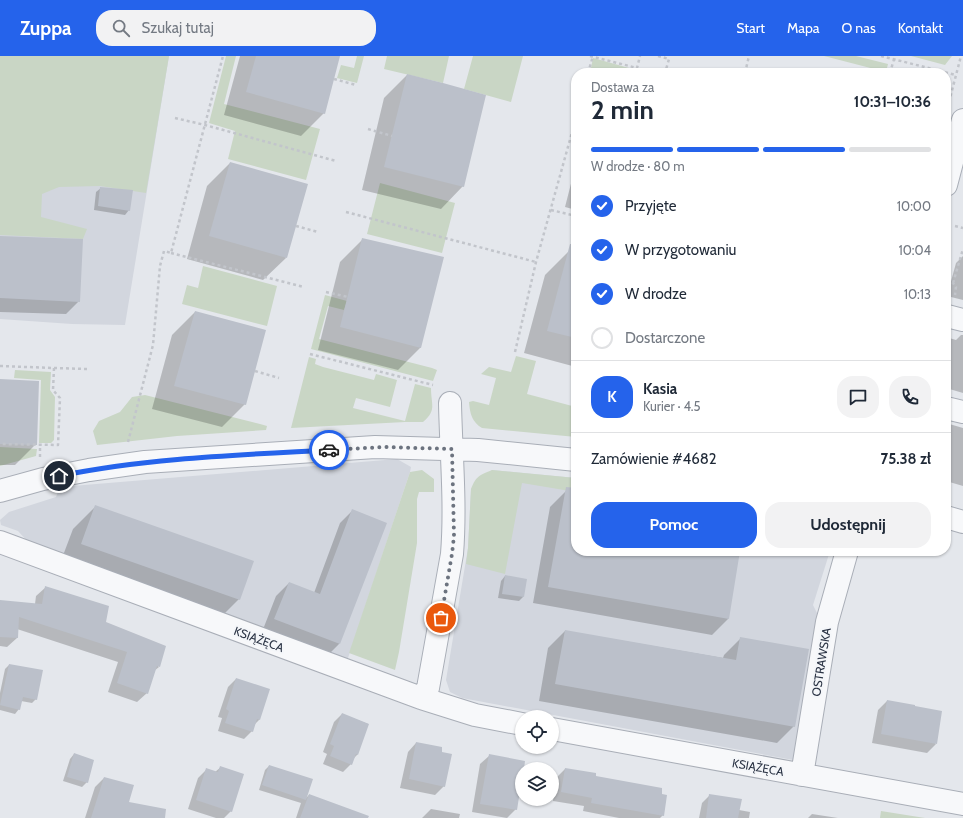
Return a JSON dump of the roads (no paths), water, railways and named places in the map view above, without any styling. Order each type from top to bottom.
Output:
[{"type":"street","points":[[951,144],[954,119]]},
{"type":"street","points":[[421,698],[428,688],[454,536],[450,403]]},
{"type":"street","points":[[951,409],[963,412]]},
{"type":"street","points":[[0,491],[51,477],[145,462],[384,447],[493,451],[571,459]]},
{"type":"street","points":[[951,518],[963,522]]},
{"type":"street","name":"KSIĄŻĘCA","points":[[0,542],[421,698],[475,715],[515,723]]},
{"type":"street","name":"OSTRAWSKA","points":[[802,775],[827,622],[846,556]]},
{"type":"street","name":"KSIĄŻĘCA","points":[[559,730],[963,804]]}]
